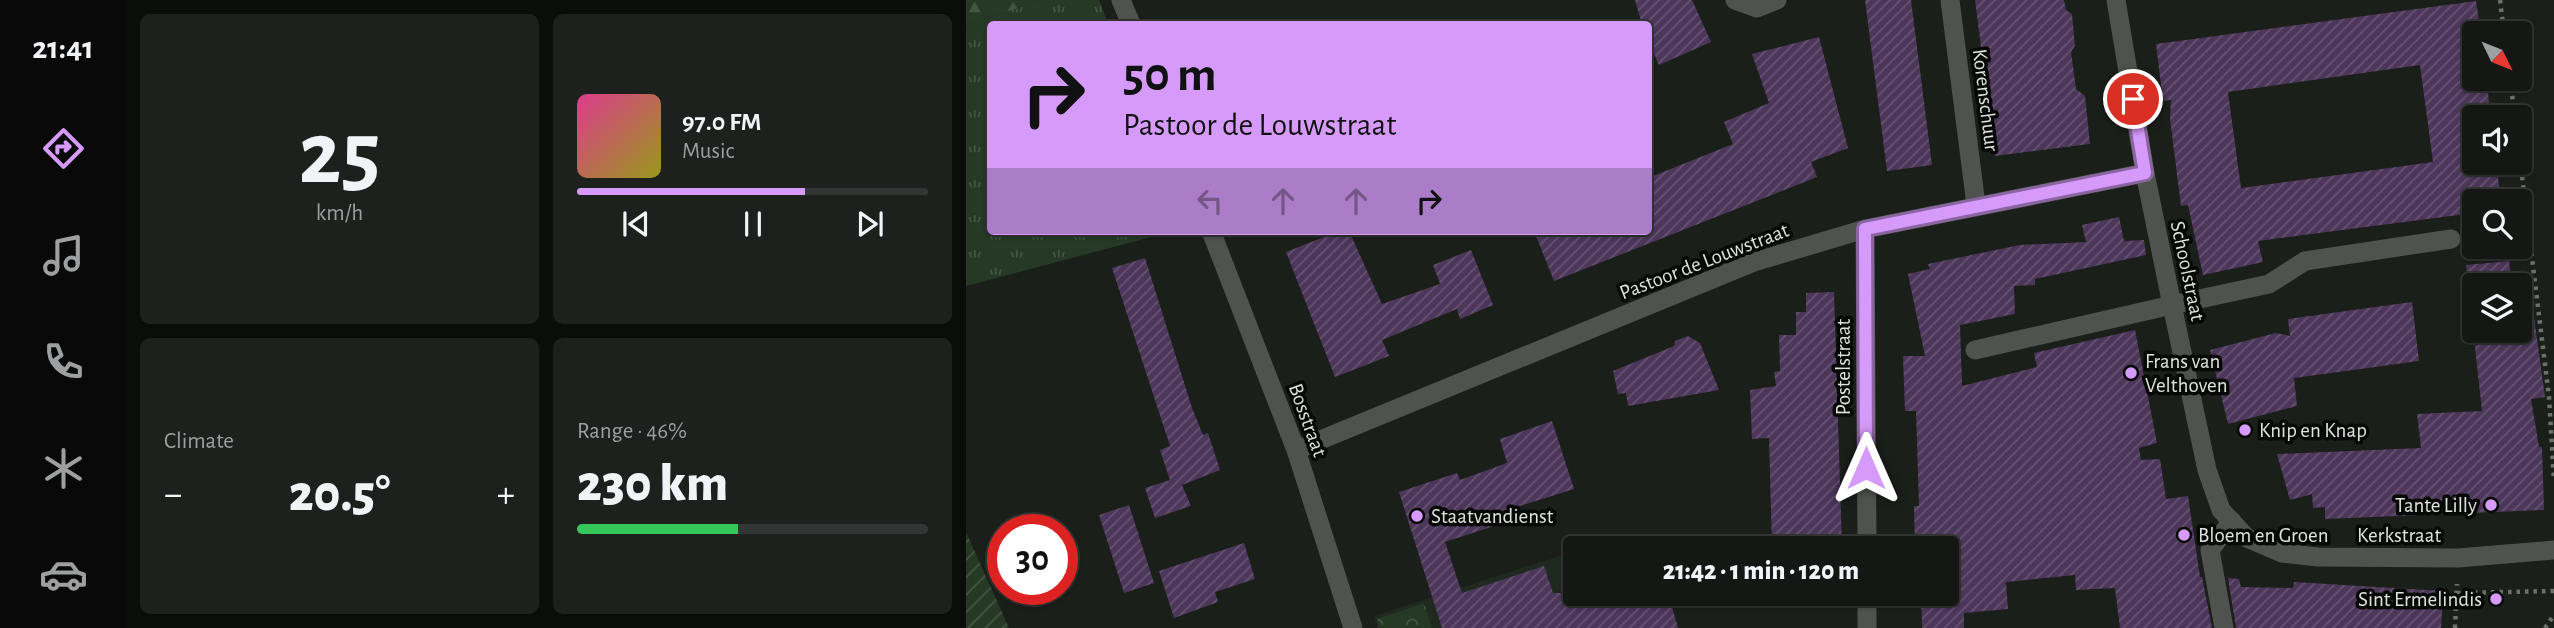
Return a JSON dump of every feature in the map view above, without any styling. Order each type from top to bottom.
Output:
[{"type":"street","points":[[1121,0],[1129,21]]},
{"type":"street","points":[[1735,0],[1757,8],[1777,0]]},
{"type":"street","name":"Korenschuur","points":[[1950,0],[1976,205]]},
{"type":"street","name":"Schoolstraat","points":[[2118,0],[2145,173],[2207,470],[2221,510],[2247,538]]},
{"type":"street","name":"Pastoor de Louwstraat","points":[[1296,450],[1754,262],[1865,229],[2145,173]]},
{"type":"street","name":"Postelstraat","points":[[1865,229],[1867,536]]},
{"type":"street","name":"Bosstraat","points":[[1213,235],[1296,450],[1353,628]]},
{"type":"street","points":[[1975,350],[2269,284],[2305,261],[2451,239]]},
{"type":"street","points":[[2224,628],[2210,550],[2232,521]]},
{"type":"street","name":"Kerkstraat","points":[[2247,538],[2282,553],[2318,557],[2458,558],[2554,550]]},
{"type":"street","points":[[1867,606],[1867,628]]},
{"type":"path","points":[[2500,0],[2503,21]]},
{"type":"path","points":[[2522,175],[2549,397],[2554,481]]},
{"type":"path","points":[[2455,628],[2458,558]]},
{"type":"path","points":[[2457,593],[2554,590]]},
{"type":"path","points":[[2545,628],[2554,615]]},
{"type":"shaded area","points":[[1563,555],[1563,606],[1603,606],[1651,628],[1378,628],[1374,616]]},
{"type":"green space","points":[[966,0],[1043,0],[966,25]]},
{"type":"green space","points":[[1043,0],[1099,0],[1107,21],[987,21],[987,235],[1159,235],[966,286],[966,25]]},
{"type":"green space","points":[[966,532],[987,579],[987,605],[999,605],[1009,628],[966,628]]},
{"type":"green space","points":[[1424,603],[1432,628],[1379,628],[1377,619]]},
{"type":"building","points":[[1635,0],[1692,0],[1711,42],[1659,65],[1652,49],[1652,21],[1641,21]]},
{"type":"building","points":[[1865,0],[1911,0],[1932,165],[1887,171]]},
{"type":"building","points":[[1975,0],[2064,0],[2066,10],[2072,14],[2075,46],[2071,52],[2076,89],[2085,96],[2090,144],[1995,156]]},
{"type":"building","points":[[2476,1],[2479,21],[2462,21],[2462,91],[2488,91],[2489,105],[2462,105],[2462,175],[2498,175],[2499,189],[2462,189],[2462,215],[2258,241],[2263,262],[2203,275],[2188,205],[2181,206],[2170,119],[2171,100],[2163,101],[2156,44]],"holes":[[[2420,65],[2433,162],[2241,188],[2228,92]]]},
{"type":"building","points":[[1819,37],[1848,148],[1811,162],[1817,177],[1554,281],[1536,235],[1652,235],[1652,176],[1733,144],[1724,122],[1769,103],[1752,54]]},
{"type":"building","points":[[2119,217],[2124,241],[2144,240],[2146,255],[2035,279],[2035,285],[2014,286],[2015,314],[1960,325],[1962,386],[2037,367],[2034,353],[2135,330],[2157,443],[2139,448],[2141,460],[2160,459],[2166,499],[2188,496],[2200,577],[2212,628],[2120,628],[2115,588],[2076,590],[2075,575],[2006,582],[2008,609],[1964,613],[1964,628],[1922,628],[1921,606],[1959,606],[1959,536],[1915,536],[1914,506],[1919,506],[1916,411],[1905,411],[1903,356],[1925,356],[1908,274],[1930,269],[1928,264],[2020,245],[2086,242],[2082,225]]},
{"type":"building","points":[[1329,235],[1351,235],[1382,304],[1440,284],[1433,265],[1471,250],[1493,305],[1460,319],[1457,309],[1382,340],[1389,356],[1335,377],[1286,252]]},
{"type":"building","points":[[1145,258],[1192,408],[1203,435],[1208,433],[1220,470],[1182,485],[1191,506],[1155,518],[1145,488],[1170,480],[1160,450],[1170,446],[1112,268]]},
{"type":"building","points":[[2509,261],[2510,273],[2467,273],[2466,265]]},
{"type":"building","points":[[1834,292],[1842,536],[1772,536],[1769,438],[1752,439],[1750,390],[1776,386],[1774,372],[1780,371],[1779,335],[1796,335],[1796,312],[1806,312],[1806,293]]},
{"type":"building","points":[[2412,302],[2419,361],[2294,378],[2297,406],[2228,424],[2210,350],[2276,333],[2290,336],[2288,319]]},
{"type":"building","points":[[2533,310],[2545,397],[2531,399],[2539,447],[2542,447],[2544,510],[2325,519],[2325,507],[2313,508],[2312,494],[2290,500],[2277,454],[2421,448],[2417,414],[2482,411],[2475,343],[2532,343]]},
{"type":"building","points":[[1688,336],[1700,343],[1719,390],[1628,406],[1626,393],[1618,394],[1613,371],[1674,346],[1675,341]]},
{"type":"building","points":[[1552,421],[1574,489],[1494,514],[1497,525],[1445,542],[1462,593],[1544,566],[1553,593],[1563,593],[1563,606],[1672,606],[1678,628],[1442,628],[1399,492],[1457,473],[1460,480],[1507,463],[1500,439]]},
{"type":"building","points":[[1129,505],[1154,583],[1124,593],[1099,515]]},
{"type":"building","points":[[1244,543],[1255,579],[1215,592],[1218,602],[1174,618],[1159,571]]},
{"type":"building","points":[[2228,578],[2239,579],[2241,587],[2293,588],[2294,582],[2443,591],[2441,628],[2236,628]]},
{"type":"place","name":"Frans van Velthoven","points":[[2131,373]]},
{"type":"place","name":"Knip en Knap","points":[[2245,430]]},
{"type":"place","name":"Tante Lilly","points":[[2491,505]]},
{"type":"place","name":"Staatvandienst","points":[[1417,516]]},
{"type":"place","name":"Bloem en Groen","points":[[2184,535]]},
{"type":"place","name":"Sint Ermelindis","points":[[2496,599]]},
{"type":"route","points":[[1866,468],[1865,229],[2145,173],[2133,99]]}]
